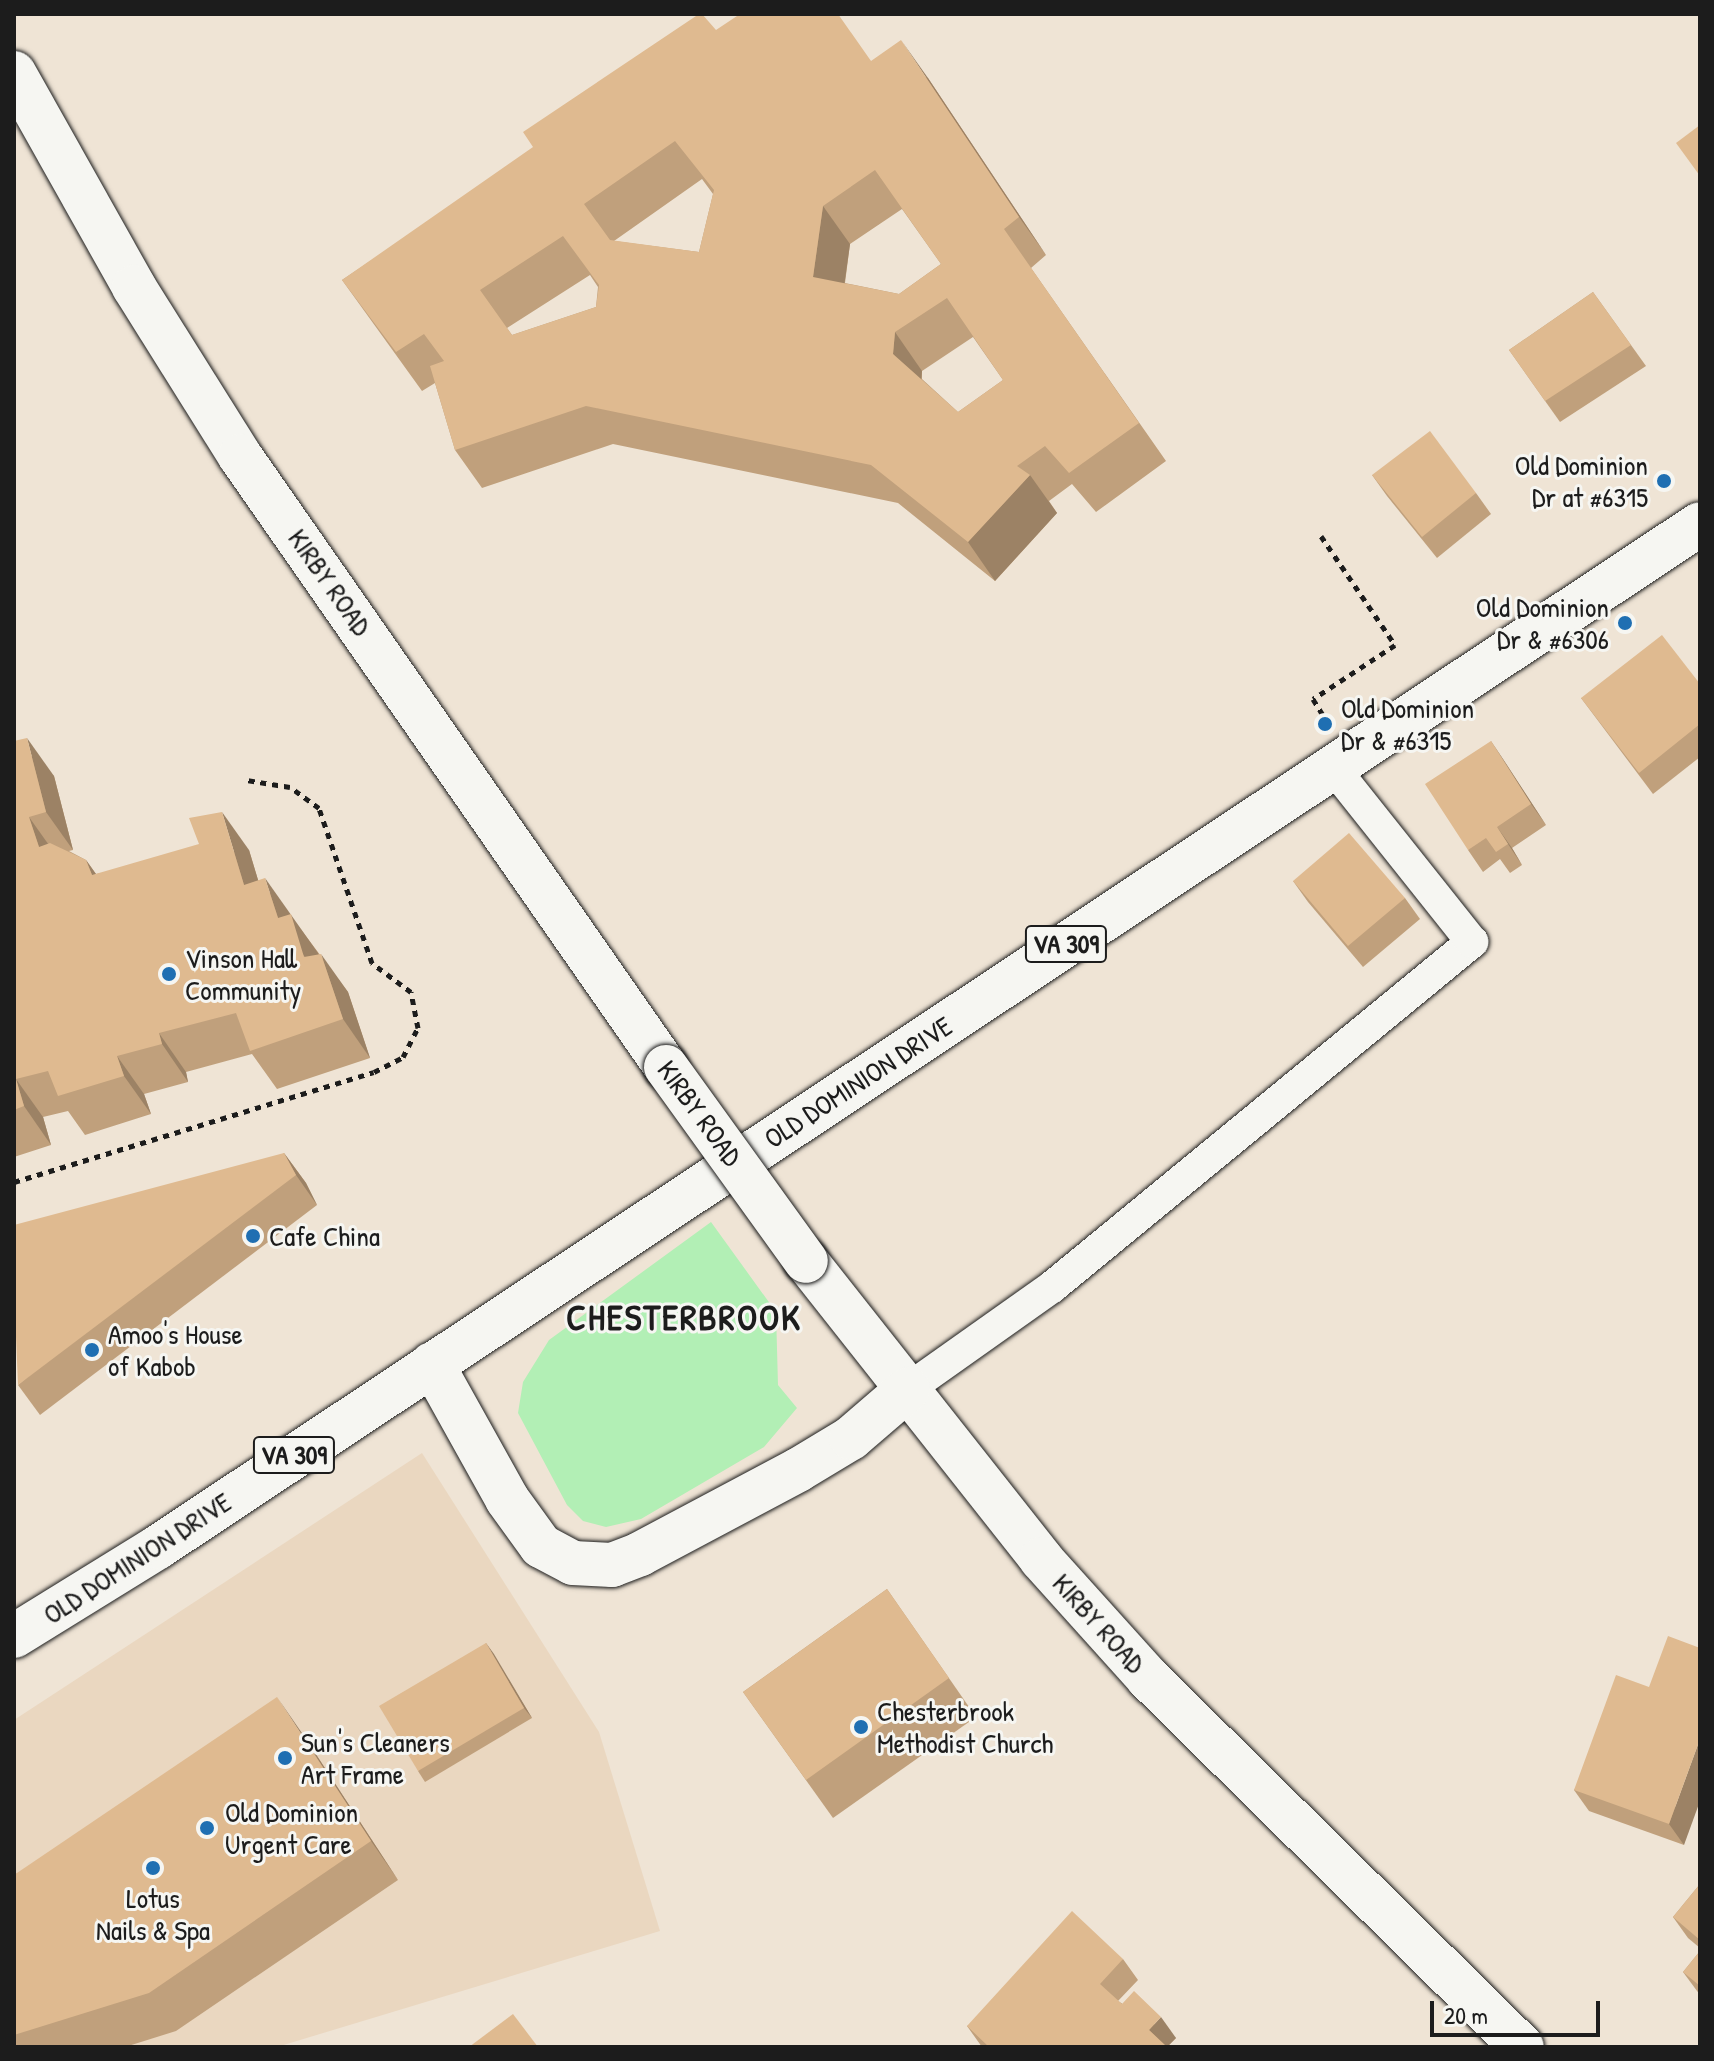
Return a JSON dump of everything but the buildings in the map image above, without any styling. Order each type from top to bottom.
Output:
[{"type":"main road","name":"KIRBY ROAD","points":[[14,73],[134,287],[240,456],[666,1067],[806,1261],[1041,1559],[1148,1678],[1522,2047]]},
{"type":"main road","name":"OLD DOMINION DRIVE","points":[[14,1636],[158,1547],[1700,524]]},
{"type":"main road","points":[[432,1364],[507,1499],[541,1546],[573,1563],[612,1565],[665,1542],[851,1438],[908,1389]]},
{"type":"lane","points":[[908,1389],[1052,1287],[1472,942],[1342,761]]},
{"type":"path","points":[[1321,536],[1395,645],[1313,699],[1342,761]]},
{"type":"path","points":[[14,1182],[374,1072],[403,1057],[418,1028],[411,992],[372,963],[319,808],[290,787],[247,780]]},
{"type":"shaded area","points":[[422,1453],[599,1732],[660,1931],[277,2047],[14,2047],[14,1720]]},
{"type":"green space","points":[[711,1222],[776,1312],[778,1385],[797,1408],[764,1447],[641,1519],[606,1527],[583,1521],[567,1505],[518,1413],[523,1382],[549,1340]]},
{"type":"place","name":"Old Dominion Dr at #6315","points":[[1664,481]]},
{"type":"place","name":"Old Dominion Dr & #6306","points":[[1625,623]]},
{"type":"place","name":"Old Dominion Dr & #6315","points":[[1325,724]]},
{"type":"place","name":"Vinson Hall Community","points":[[169,974]]},
{"type":"place","name":"Cafe China","points":[[253,1236]]},
{"type":"place","name":"Amoo's House of Kabob","points":[[92,1350]]},
{"type":"place","name":"Chesterbrook Methodist Church","points":[[861,1727]]},
{"type":"place","name":"Sun's Cleaners Art Frame","points":[[285,1758]]},
{"type":"place","name":"Old Dominion Urgent Care","points":[[207,1828]]},
{"type":"place","name":"Lotus Nails & Spa","points":[[153,1868]]},
{"type":"district","name":"CHESTERBROOK","points":[[684,1317]]}]
